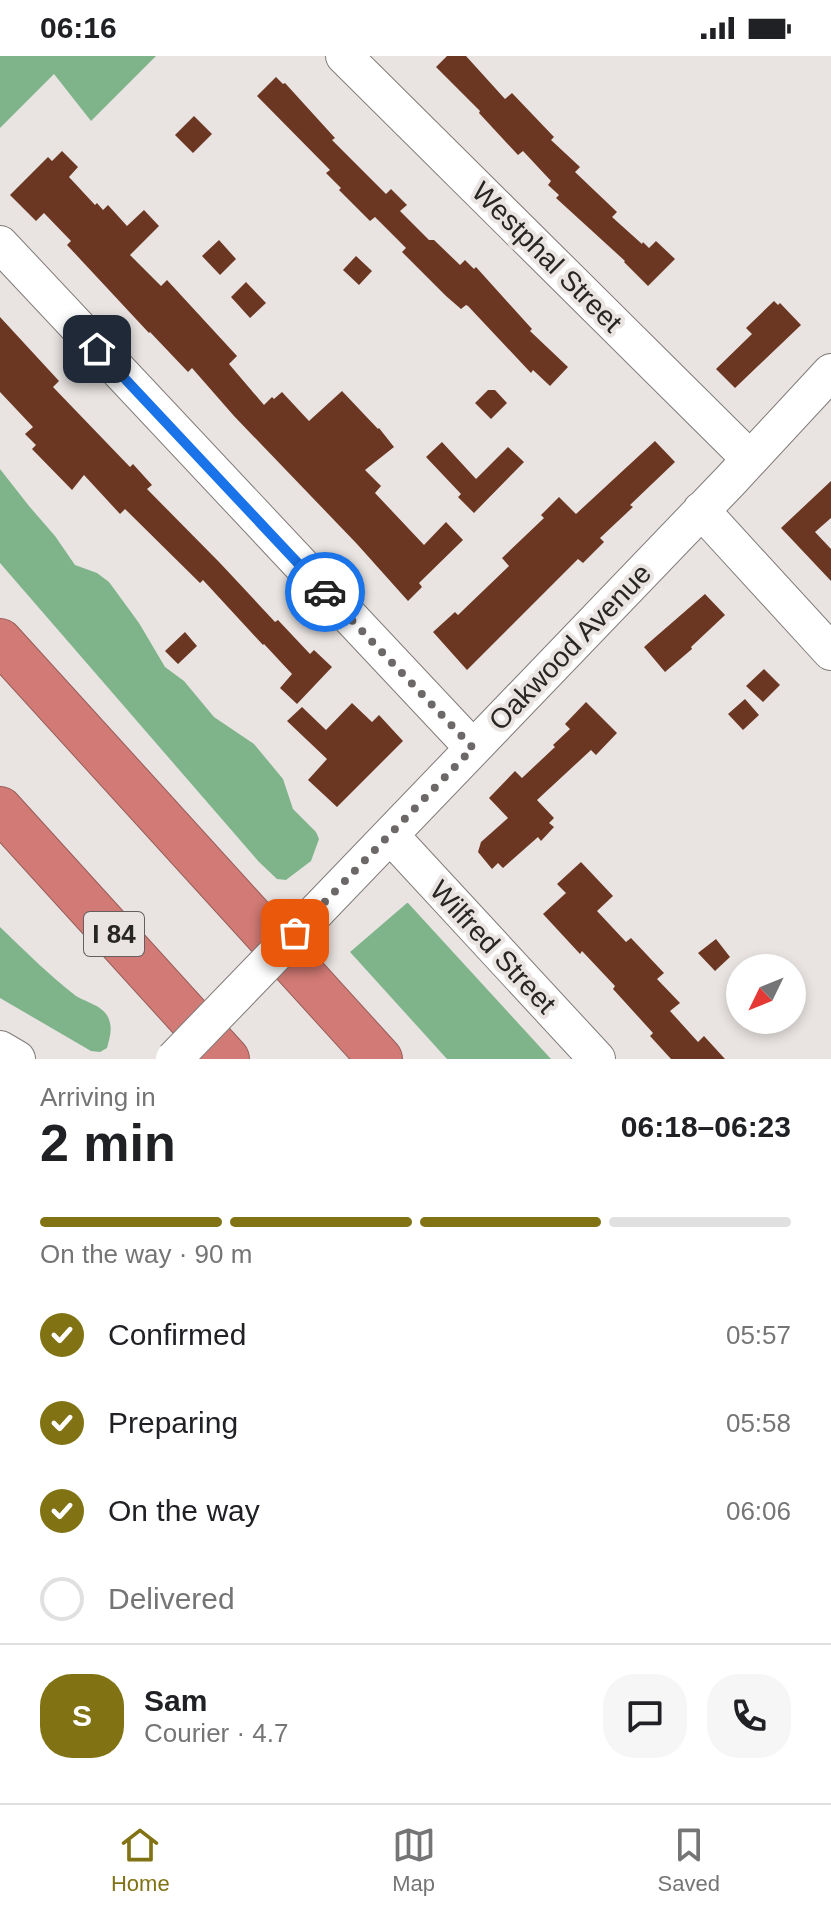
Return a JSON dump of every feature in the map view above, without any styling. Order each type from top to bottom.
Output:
[{"type":"highway","points":[[4,642],[380,1059]]},
{"type":"highway","name":"I 84","points":[[0,809],[227,1059]]},
{"type":"street","name":"Westphal Street","points":[[344,56],[750,459]]},
{"type":"street","points":[[0,244],[473,748]]},
{"type":"street","name":"Oakwood Avenue","points":[[174,1059],[831,372]]},
{"type":"street","points":[[701,510],[831,652]]},
{"type":"street","name":"Wilfred Street","points":[[390,835],[597,1059]]},
{"type":"street","points":[[0,1049],[17,1059]]},
{"type":"green space","points":[[0,56],[156,56],[91,121],[54,74],[0,128]]},
{"type":"green space","points":[[0,469],[75,565],[97,573],[109,582],[139,623],[165,667],[184,681],[214,717],[254,744],[283,779],[293,809],[319,839],[311,861],[286,880],[277,879],[259,862],[0,563]]},
{"type":"green space","points":[[407,903],[551,1059],[447,1059],[350,952]]},
{"type":"green space","points":[[0,927],[66,988],[106,1013],[111,1029],[107,1048],[100,1052],[91,1051],[0,998]]},
{"type":"building","points":[[447,56],[466,56],[505,99],[512,93],[554,137],[551,140],[580,167],[575,172],[617,212],[612,217],[642,244],[649,248],[656,241],[675,259],[648,286],[556,198],[559,195],[548,185],[551,181],[523,151],[518,155],[436,67]]},
{"type":"building","points":[[276,77],[285,83],[335,138],[332,140],[386,194],[391,189],[407,205],[400,211],[429,240],[434,240],[460,265],[465,260],[474,269],[476,267],[532,329],[530,331],[568,367],[550,386],[533,370],[531,373],[468,306],[461,309],[446,296],[402,252],[406,248],[375,217],[370,221],[339,190],[341,188],[326,173],[330,170],[257,96]]},
{"type":"building","points":[[194,116],[212,134],[193,153],[175,135]]},
{"type":"building","points":[[62,151],[78,167],[69,177],[95,205],[97,203],[103,210],[108,205],[127,226],[144,210],[159,226],[130,255],[161,286],[167,280],[237,356],[229,364],[264,405],[282,392],[309,421],[342,391],[394,447],[365,470],[381,486],[375,493],[424,545],[446,522],[463,540],[419,583],[422,587],[408,601],[192,368],[188,372],[149,333],[67,245],[71,241],[44,213],[36,221],[10,195],[48,157],[52,161]]},
{"type":"building","points":[[219,240],[236,259],[220,275],[202,256]]},
{"type":"building","points":[[356,256],[372,271],[359,285],[343,270]]},
{"type":"building","points":[[246,282],[266,303],[250,318],[231,297]]},
{"type":"building","points":[[774,301],[778,305],[780,303],[801,325],[735,388],[716,369],[752,334],[746,328]]},
{"type":"building","points":[[0,317],[59,381],[53,387],[130,467],[133,464],[152,485],[147,489],[275,622],[278,620],[310,654],[314,650],[332,667],[297,704],[280,688],[292,674],[203,580],[200,583],[125,509],[120,514],[84,475],[72,490],[32,449],[36,445],[25,434],[33,427],[0,392]]},
{"type":"building","points":[[488,390],[495,390],[507,403],[491,419],[475,403]]},
{"type":"building","points":[[655,441],[675,462],[630,505],[633,507],[600,538],[604,542],[583,563],[578,559],[467,670],[433,632],[455,612],[458,615],[509,566],[502,558],[544,518],[541,515],[559,497],[576,514]]},
{"type":"building","points":[[442,442],[476,479],[508,447],[524,462],[474,513],[458,497],[461,494],[426,457]]},
{"type":"building","points":[[831,481],[831,518],[815,532],[831,549],[831,581],[781,528]]},
{"type":"building","points":[[705,594],[725,615],[665,672],[644,647]]},
{"type":"building","points":[[185,632],[197,646],[178,664],[165,651]]},
{"type":"building","points":[[764,669],[780,685],[763,702],[746,686]]},
{"type":"building","points":[[745,699],[759,715],[743,730],[728,714]]},
{"type":"building","points":[[586,702],[617,733],[596,755],[591,750],[537,800],[554,818],[549,823],[554,827],[541,841],[538,837],[503,868],[498,863],[492,869],[478,852],[481,842],[508,818],[489,798],[515,771],[522,778],[555,747],[553,745],[570,729],[565,724]]},
{"type":"building","points":[[352,703],[372,722],[379,715],[403,741],[337,807],[308,780],[327,759],[287,721],[302,707],[326,730]]},
{"type":"building","points":[[581,862],[613,896],[597,911],[626,942],[631,938],[664,973],[657,979],[680,1003],[670,1011],[698,1042],[704,1036],[725,1059],[671,1059],[650,1036],[653,1033],[613,989],[615,986],[543,914],[566,893],[557,884]]},
{"type":"building","points":[[716,939],[728,954],[726,961],[715,971],[698,953]]},
{"type":"way so far","points":[[295,933],[473,748],[325,592]]},
{"type":"route","points":[[97,349],[325,592]]}]
